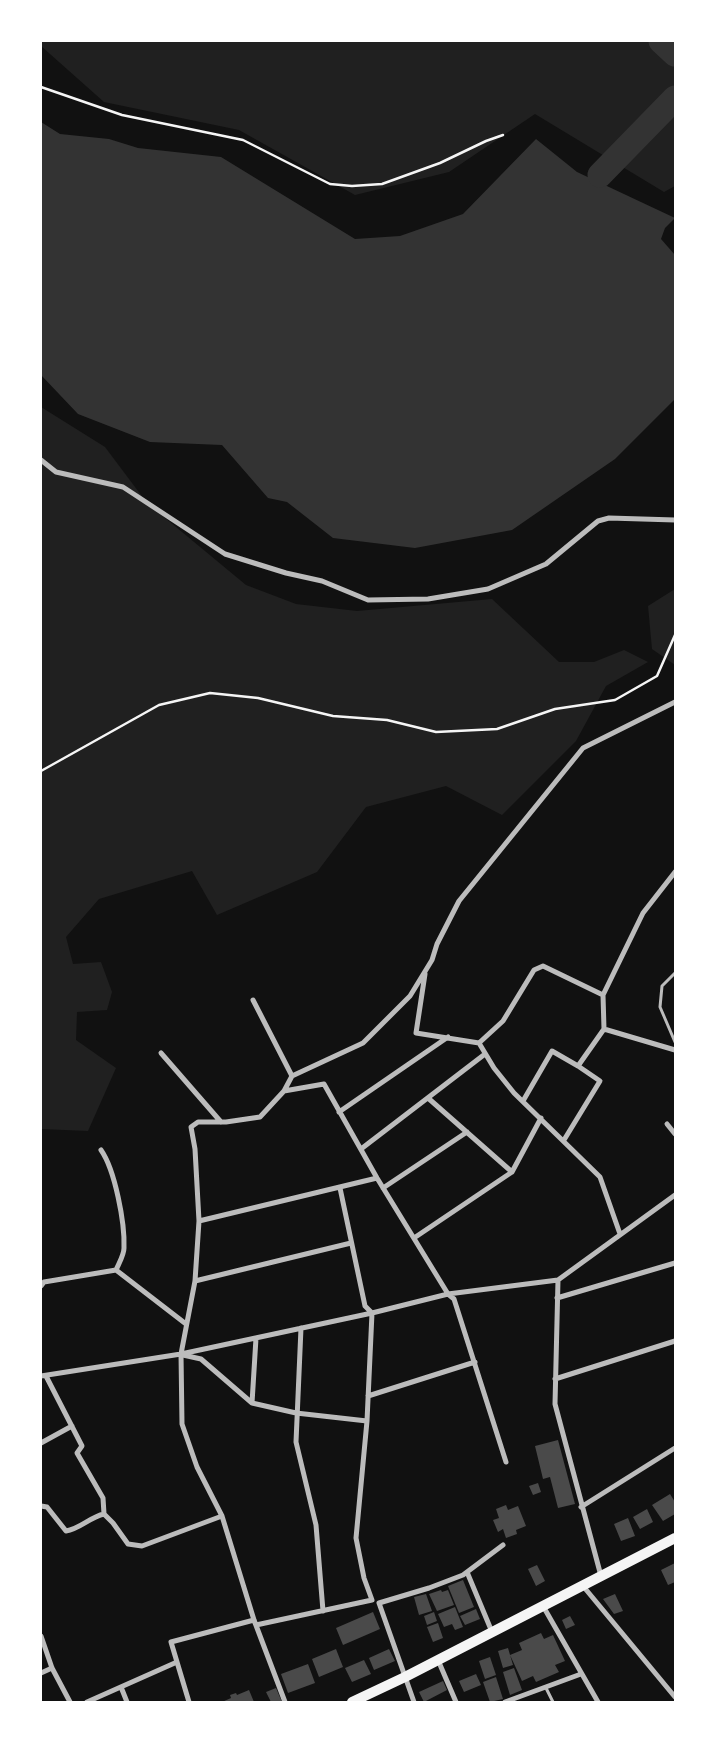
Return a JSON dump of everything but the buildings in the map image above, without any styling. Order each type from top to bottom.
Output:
[{"type":"main road","points":[[352,1702],[405,1677],[675,1538]]},
{"type":"street","points":[[41,460],[56,472],[123,487],[225,554],[286,573],[322,580],[368,600],[428,599],[488,589],[546,564],[598,521],[609,518],[675,520]]},
{"type":"street","points":[[285,1702],[255,1623],[222,1516],[197,1467],[182,1424],[180,1354],[194,1281],[199,1221],[195,1149],[191,1127],[198,1122],[221,1122],[260,1117],[284,1091],[292,1076],[364,1043],[410,996],[426,971],[459,901],[583,748],[675,702]]},
{"type":"street","points":[[578,1066],[604,1029],[602,995],[643,913],[675,872]]},
{"type":"street","points":[[479,1043],[503,1021],[534,970],[543,966],[602,995]]},
{"type":"street","points":[[426,971],[416,1033],[479,1043]]},
{"type":"street","points":[[253,1000],[292,1076]]},
{"type":"street","points":[[604,1029],[675,1050]]},
{"type":"street","points":[[339,1112],[448,1037]]},
{"type":"street","points":[[479,1043],[499,1074],[523,1101],[600,1177],[620,1234]]},
{"type":"street","points":[[523,1101],[552,1051],[600,1081],[564,1140]]},
{"type":"street","points":[[161,1053],[221,1122]]},
{"type":"street","points":[[361,1149],[485,1054]]},
{"type":"street","points":[[284,1091],[324,1084],[383,1188],[448,1294],[454,1299],[506,1462]]},
{"type":"street","points":[[428,1098],[512,1172]]},
{"type":"street","points":[[414,1238],[512,1172],[540,1118]]},
{"type":"street","points":[[667,1124],[675,1134]]},
{"type":"street","points":[[383,1188],[467,1132]]},
{"type":"street","points":[[101,1150],[107,1159],[120,1209],[124,1250],[116,1270]]},
{"type":"street","points":[[199,1221],[377,1178]]},
{"type":"street","points":[[340,1188],[365,1306],[372,1313],[367,1421],[356,1538],[364,1578],[372,1600]]},
{"type":"street","points":[[222,1516],[142,1546],[128,1544],[104,1514],[103,1498],[77,1453],[82,1446],[44,1376],[180,1354],[372,1313],[448,1294],[558,1280],[675,1195]]},
{"type":"street","points":[[194,1281],[351,1243]]},
{"type":"street","points":[[557,1298],[675,1263]]},
{"type":"street","points":[[41,1286],[44,1282],[116,1270],[186,1324]]},
{"type":"street","points":[[558,1280],[555,1404],[601,1576]]},
{"type":"street","points":[[301,1328],[296,1442],[316,1525],[323,1611]]},
{"type":"street","points":[[252,1403],[256,1338]]},
{"type":"street","points":[[556,1379],[675,1341]]},
{"type":"street","points":[[180,1354],[201,1359],[252,1403],[296,1413],[367,1421]]},
{"type":"street","points":[[368,1396],[475,1362]]},
{"type":"street","points":[[41,1443],[72,1426]]},
{"type":"street","points":[[581,1507],[675,1448]]},
{"type":"street","points":[[41,1506],[47,1507],[66,1531],[95,1516],[104,1514]]},
{"type":"street","points":[[189,1702],[171,1642],[372,1600],[379,1603],[430,1588],[467,1572],[502,1545]]},
{"type":"street","points":[[467,1572],[492,1632]]},
{"type":"street","points":[[583,1585],[674,1700]]},
{"type":"street","points":[[379,1603],[414,1702]]},
{"type":"street","points":[[543,1606],[580,1674],[598,1702]]},
{"type":"street","points":[[41,1636],[52,1668],[70,1702]]},
{"type":"street","points":[[438,1660],[456,1702]]},
{"type":"street","points":[[87,1702],[177,1662]]},
{"type":"street","points":[[41,1673],[52,1668]]},
{"type":"street","points":[[505,1702],[580,1674]]},
{"type":"street","points":[[120,1687],[127,1702]]},
{"type":"lane","points":[[675,973],[662,986],[660,1007],[675,1042]]},
{"type":"lane","points":[[546,1687],[553,1702]]},
{"type":"path","points":[[41,87],[122,115],[243,140],[330,184],[352,186],[382,184],[440,163],[503,135]]},
{"type":"path","points":[[41,771],[159,705],[210,693],[258,698],[333,716],[387,720],[436,732],[497,729],[555,708],[616,700],[657,676],[675,635]]},
{"type":"shaded area","points":[[41,41],[675,41],[675,186],[664,192],[535,114],[449,172],[355,195],[239,130],[104,102],[41,46]]},
{"type":"shaded area","points":[[41,122],[60,134],[109,139],[138,148],[221,157],[355,239],[400,236],[463,214],[536,139],[577,172],[675,218],[665,228],[661,239],[675,255],[675,399],[615,459],[512,530],[415,548],[333,538],[287,502],[268,498],[222,445],[150,442],[78,414],[41,375]]},
{"type":"shaded area","points":[[41,407],[105,447],[147,503],[246,585],[296,604],[357,611],[492,599],[559,662],[594,662],[624,650],[648,662],[606,686],[576,741],[502,815],[446,786],[366,807],[317,872],[217,915],[192,871],[99,899],[66,937],[73,964],[101,962],[112,992],[107,1010],[77,1012],[76,1040],[116,1068],[88,1131],[41,1129]]},
{"type":"shaded area","points":[[675,589],[675,665],[652,649],[648,606]]},
{"type":"waterway","points":[[661,41],[675,54]]},
{"type":"waterway","points":[[600,175],[675,98]]}]
